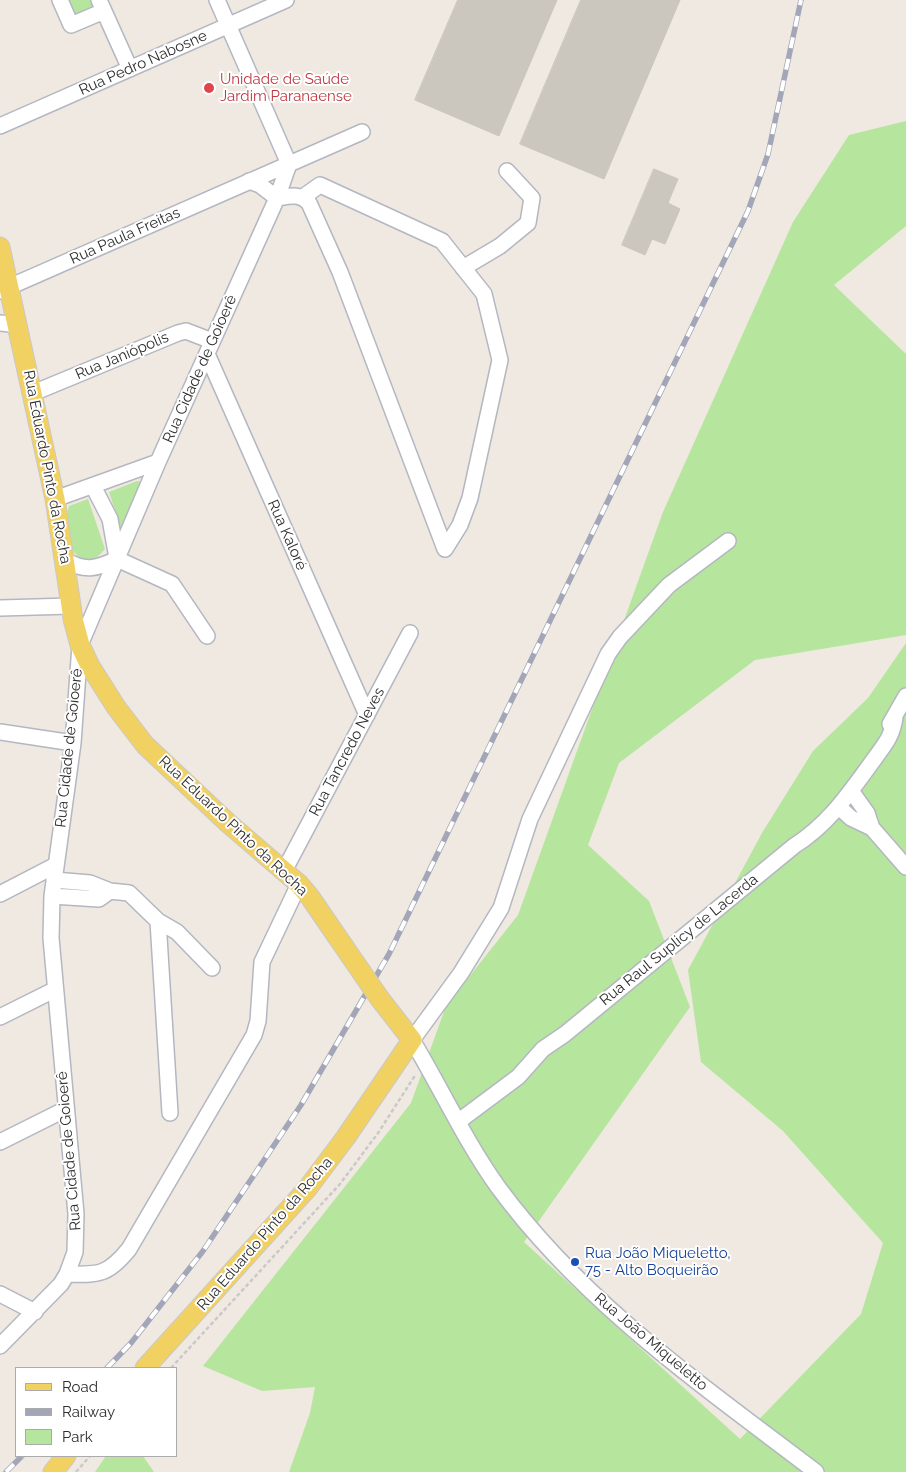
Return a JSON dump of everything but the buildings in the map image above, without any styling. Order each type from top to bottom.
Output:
[{"type":"main road","name":"Rua Eduardo Pinto da Rocha","points":[[0,247],[9,324],[33,393],[55,499],[71,606],[80,645],[107,694],[145,745],[222,817],[299,884],[310,897],[380,999],[412,1040],[346,1137],[307,1189],[147,1367]]},
{"type":"main road","points":[[53,1472],[65,1457]]},
{"type":"street","points":[[60,0],[71,26],[102,5],[130,69]]},
{"type":"street","points":[[217,0],[289,164]]},
{"type":"street","name":"Rua Pedro Nabosne","points":[[0,126],[286,0]]},
{"type":"street","name":"Rua Paula Freitas","points":[[5,288],[362,132]]},
{"type":"street","name":"Rua Cidade de Goioerê","points":[[0,1346],[35,1312],[68,1274],[75,1252],[76,1214],[54,990],[51,938],[52,896],[73,743],[80,645],[158,462],[277,198],[289,164]]},
{"type":"street","points":[[464,268],[500,246],[528,223],[532,198],[507,171]]},
{"type":"street","points":[[249,181],[268,190],[277,198],[304,197],[320,185],[442,241],[484,294],[500,360],[470,498],[460,525],[445,549],[340,272],[314,214],[304,197]]},
{"type":"street","name":"Rua Janiópolis","points":[[33,393],[178,333],[186,331],[210,348]]},
{"type":"street","name":"Rua Kaloré","points":[[210,348],[366,715]]},
{"type":"street","points":[[55,499],[158,462]]},
{"type":"street","points":[[93,486],[110,519],[117,559]]},
{"type":"street","points":[[412,1040],[461,973],[501,908],[530,819],[608,654],[620,637],[669,585],[728,541]]},
{"type":"street","points":[[65,560],[87,570],[100,568],[117,559]]},
{"type":"street","points":[[117,559],[172,584],[207,636]]},
{"type":"street","points":[[0,608],[71,606]]},
{"type":"street","name":"Rua Tancredo Neves","points":[[284,871],[410,633]]},
{"type":"street","name":"Rua Raul Suplicy de Lacerda","points":[[459,1121],[494,1094],[511,1072],[556,1046],[564,1034],[794,846],[808,826],[828,818],[840,808],[875,758],[883,735],[895,718],[906,696]]},
{"type":"street","points":[[0,732],[73,743]]},
{"type":"street","points":[[852,792],[867,813],[872,828],[906,867]]},
{"type":"street","points":[[840,808],[851,818],[872,828]]},
{"type":"street","points":[[0,894],[55,873],[110,891],[129,893],[158,921],[177,932],[212,968]]},
{"type":"street","points":[[68,1274],[95,1275],[105,1272],[117,1264],[129,1249],[254,1035],[258,1020],[262,962],[299,884]]},
{"type":"street","points":[[52,896],[99,899],[110,891]]},
{"type":"street","points":[[158,921],[170,1112]]},
{"type":"street","points":[[0,1017],[54,990]]},
{"type":"street","name":"Rua João Miqueletto","points":[[412,1040],[498,1186],[544,1243],[577,1278],[661,1352],[816,1472]]},
{"type":"street","points":[[0,1142],[66,1110]]},
{"type":"street","points":[[0,1294],[35,1312]]},
{"type":"path","points":[[172,1367],[340,1184],[378,1133],[420,1068]]},
{"type":"path","points":[[76,1472],[89,1457]]},
{"type":"green space","points":[[67,0],[93,0],[98,10],[76,20]]},
{"type":"green space","points":[[906,121],[906,226],[834,285],[906,354],[906,635],[755,660],[619,763],[588,845],[649,901],[690,1007],[524,1242],[740,1439],[861,1314],[883,1243],[783,1131],[701,1062],[688,970],[762,833],[813,751],[868,698],[906,643],[906,1472],[289,1472],[310,1413],[315,1387],[262,1391],[203,1366],[411,1103],[446,1006],[518,915],[663,512],[793,222],[849,135]]},
{"type":"green space","points":[[137,481],[142,482],[122,531],[109,492]]},
{"type":"green space","points":[[88,499],[105,549],[89,560],[82,559],[76,555],[69,540],[66,521],[69,506]]},
{"type":"green space","points":[[105,1457],[144,1457],[154,1472],[95,1472]]},
{"type":"railway","points":[[108,1367],[131,1343],[203,1251],[301,1105],[389,954],[748,211],[768,154],[801,0]]},
{"type":"railway","points":[[6,1472],[21,1457]]},
{"type":"place","name":"Unidade de Saúde Jardim Paranaense","points":[[209,88]]},
{"type":"place","name":"Rua João Miqueletto, 75 - Alto Boqueirão","points":[[575,1262]]}]
